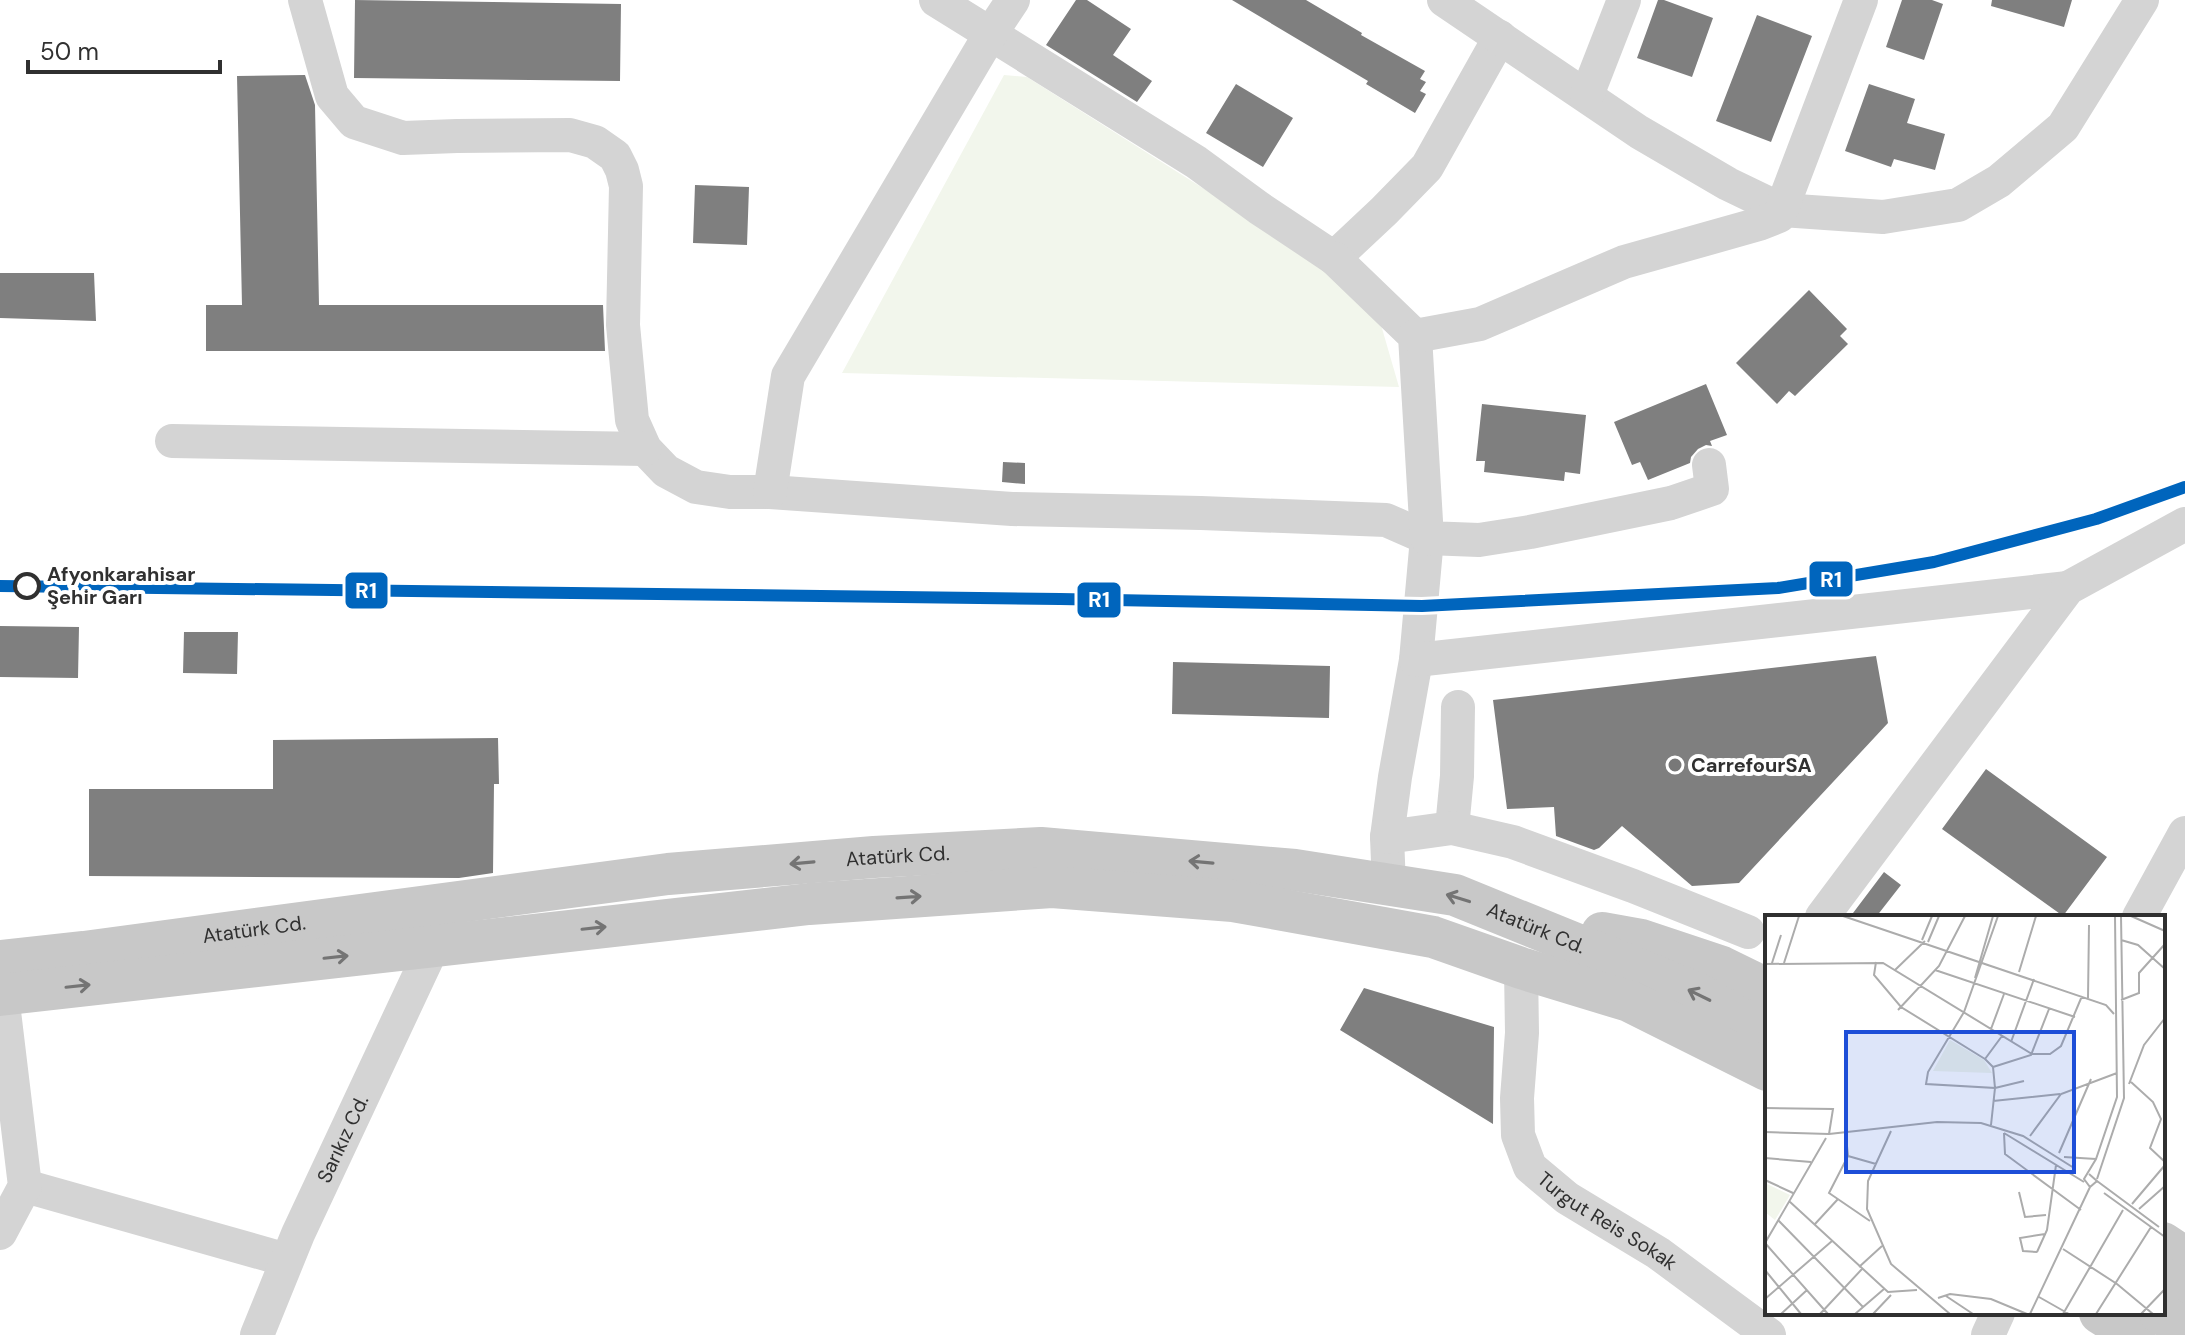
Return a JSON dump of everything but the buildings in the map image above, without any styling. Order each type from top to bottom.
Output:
[{"type":"main road","name":"Atatürk Cd.","points":[[1,984],[100,950],[668,874],[874,857],[1041,848],[1295,870],[1455,895],[1699,994],[1765,1033]]},
{"type":"main road","name":"Atatürk Cd.","points":[[1,984],[433,946],[809,904],[1052,887],[1233,901],[1433,937],[1629,1001],[1765,1069]]},
{"type":"main road","points":[[1500,914],[1641,940],[1722,967],[1765,988]]},
{"type":"main road","points":[[1521,968],[1765,1089]]},
{"type":"main road","points":[[2165,1222],[2185,1227]]},
{"type":"main road","points":[[2165,1244],[2185,1258]]},
{"type":"main road","points":[[2165,1283],[2176,1311]]},
{"type":"main road","points":[[2103,1315],[2134,1335]]},
{"type":"street","points":[[305,0],[332,96],[354,122],[403,138],[570,135],[595,142],[615,156],[626,186],[623,325],[632,420],[645,449],[666,471],[696,487],[730,492],[770,492],[1012,509],[1386,520],[1427,538],[1479,540],[1671,503],[1712,489],[1709,465]]},
{"type":"street","points":[[936,0],[1196,162],[1334,258],[1415,336],[1427,538],[1416,660],[1387,837],[1389,886]]},
{"type":"street","points":[[770,492],[788,376],[1013,0]]},
{"type":"street","points":[[1444,0],[1652,140],[1728,184],[1782,210],[1883,217],[1958,205],[1999,181],[2063,127],[2142,0]]},
{"type":"street","points":[[1587,95],[1624,0]]},
{"type":"street","points":[[1415,336],[1480,324],[1624,262],[1779,216],[1861,0]]},
{"type":"street","points":[[1334,258],[1427,167],[1500,37]]},
{"type":"street","points":[[172,441],[645,449]]},
{"type":"street","points":[[1416,660],[2068,588],[2185,524]]},
{"type":"street","points":[[1823,915],[2068,588]]},
{"type":"street","points":[[1452,828],[1457,776],[1458,707]]},
{"type":"street","points":[[1387,837],[1452,828],[1513,842],[1572,862],[1748,932]]},
{"type":"street","points":[[2140,915],[2185,833]]},
{"type":"street","name":"Sarıkız Cd.","points":[[257,1335],[298,1234],[433,946]]},
{"type":"street","name":"Turgut Reis Sokak","points":[[1521,968],[1518,1135],[1530,1167],[1567,1198],[1658,1253],[1769,1335]]},
{"type":"street","points":[[0,1233],[25,1186],[1,984]]},
{"type":"street","points":[[25,1186],[287,1260]]},
{"type":"street","points":[[1988,1335],[1997,1315]]},
{"type":"shaded area","points":[[1004,75],[1027,77],[1331,269],[1379,318],[1399,387],[842,373]]},
{"type":"transit line","name":"R1","points":[[0,586],[1422,606],[1778,588],[1934,562],[2096,519],[2185,487]]},
{"type":"place","name":"Afyonkarahisar Şehir Garı","points":[[27,586]]},
{"type":"place","name":"CarrefourSA","points":[[1675,765]]}]
